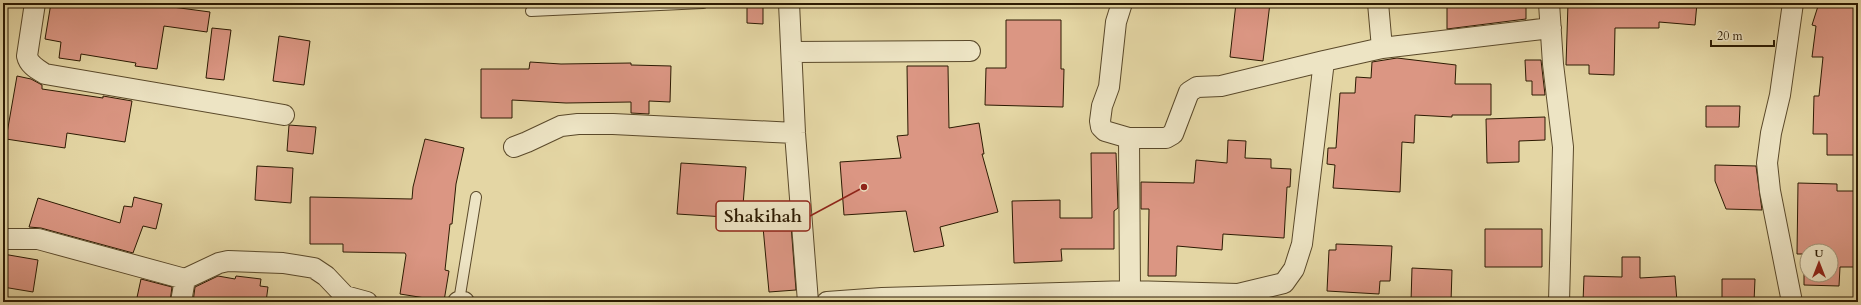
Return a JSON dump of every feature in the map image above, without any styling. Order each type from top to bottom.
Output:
[{"type":"street","points":[[35,3],[27,56],[28,62],[44,74],[284,115]]},
{"type":"street","points":[[789,3],[795,133],[808,302]]},
{"type":"street","points":[[1122,3],[1116,22],[1109,87],[1102,106],[1100,120],[1101,127],[1105,131],[1129,138],[1166,138],[1173,134],[1189,92],[1197,87],[1221,86],[1382,48],[1551,28]]},
{"type":"street","points":[[1378,3],[1382,48]]},
{"type":"street","points":[[1549,3],[1563,147],[1559,302]]},
{"type":"street","points":[[1792,302],[1772,204],[1767,163],[1771,133],[1780,96],[1793,3]]},
{"type":"street","points":[[792,52],[970,51]]},
{"type":"street","points":[[1279,302],[1284,283],[1294,269],[1302,244],[1324,61]]},
{"type":"street","points":[[514,147],[561,126],[578,124],[613,124],[795,133]]},
{"type":"street","points":[[1129,138],[1130,291]]},
{"type":"street","points":[[3,239],[38,239],[185,279],[218,263],[228,261],[283,263],[314,268],[326,276],[344,299],[367,302]]},
{"type":"street","points":[[181,302],[185,279]]},
{"type":"street","points":[[827,302],[1076,297],[1130,291],[1238,294],[1284,283]]},
{"type":"street","points":[[459,302],[464,302]]},
{"type":"lane","points":[[531,11],[703,3]]},
{"type":"lane","points":[[459,302],[476,197]]},
{"type":"building","points":[[51,3],[165,3],[165,6],[210,12],[207,32],[164,26],[157,69],[135,66],[136,63],[81,54],[80,61],[59,58],[61,42],[45,39]]},
{"type":"building","points":[[1236,3],[1270,3],[1263,61],[1230,57]]},
{"type":"building","points":[[1447,3],[1526,3],[1526,19],[1447,29]]},
{"type":"building","points":[[1568,3],[1697,3],[1695,25],[1659,22],[1659,28],[1615,28],[1614,75],[1589,74],[1589,65],[1566,65]]},
{"type":"building","points":[[1819,3],[1858,3],[1858,155],[1827,155],[1827,134],[1813,134],[1814,96],[1819,96],[1823,57],[1812,57],[1816,26],[1812,25]]},
{"type":"building","points":[[747,6],[763,7],[763,24],[747,23]]},
{"type":"building","points":[[1006,20],[1061,20],[1061,69],[1064,69],[1063,107],[985,105],[986,68],[1006,68]]},
{"type":"building","points":[[212,28],[231,30],[224,80],[206,78]]},
{"type":"building","points":[[279,36],[310,41],[304,85],[273,81]]},
{"type":"building","points":[[1397,58],[1456,65],[1455,84],[1491,84],[1491,115],[1452,115],[1452,117],[1415,115],[1414,143],[1402,142],[1400,192],[1333,188],[1335,165],[1327,164],[1328,148],[1336,148],[1340,93],[1355,93],[1356,77],[1371,78],[1372,62]]},
{"type":"building","points":[[1525,60],[1541,60],[1545,95],[1532,95],[1532,81],[1526,81]]},
{"type":"building","points":[[530,62],[561,64],[631,63],[631,65],[671,66],[670,102],[649,101],[649,114],[631,113],[631,102],[566,103],[512,100],[512,118],[481,118],[481,69],[529,69]]},
{"type":"building","points":[[907,66],[948,66],[949,128],[979,123],[984,154],[982,154],[998,212],[940,227],[944,246],[914,252],[906,211],[844,215],[840,162],[901,158],[897,136],[908,135]]},
{"type":"building","points":[[17,76],[31,79],[42,85],[42,89],[132,101],[125,142],[67,133],[65,148],[6,139]]},
{"type":"building","points":[[1706,106],[1740,106],[1739,127],[1706,127]]},
{"type":"building","points":[[1545,117],[1545,140],[1519,141],[1519,162],[1487,163],[1486,119]]},
{"type":"building","points":[[289,125],[316,127],[313,154],[287,151]]},
{"type":"building","points":[[425,139],[464,148],[456,184],[452,224],[450,224],[445,270],[449,271],[444,301],[400,294],[406,255],[405,253],[343,252],[343,244],[310,244],[310,197],[412,199],[413,187]]},
{"type":"building","points":[[1228,140],[1246,141],[1245,158],[1271,159],[1271,168],[1291,169],[1290,187],[1287,187],[1284,238],[1223,234],[1222,250],[1177,246],[1176,276],[1148,276],[1149,209],[1141,209],[1141,182],[1194,183],[1196,160],[1227,163]]},
{"type":"building","points":[[1091,153],[1116,153],[1118,208],[1114,211],[1114,249],[1061,249],[1062,261],[1014,263],[1012,201],[1060,200],[1060,218],[1092,218]]},
{"type":"building","points":[[681,163],[746,167],[742,218],[677,214]]},
{"type":"building","points":[[1715,165],[1756,166],[1762,210],[1726,209],[1715,181]]},
{"type":"building","points":[[257,166],[293,168],[291,203],[255,200]]},
{"type":"building","points":[[1798,183],[1837,184],[1837,191],[1858,191],[1858,267],[1840,267],[1839,286],[1804,285],[1804,283],[1839,283],[1839,243],[1799,243],[1799,254],[1797,254]]},
{"type":"building","points":[[134,197],[162,204],[156,229],[143,226],[133,253],[41,228],[29,227],[38,198],[120,223],[124,206],[132,207]]},
{"type":"building","points":[[791,225],[796,290],[769,292],[763,227]]},
{"type":"building","points":[[1485,229],[1542,229],[1542,267],[1485,267]]},
{"type":"building","points":[[1336,244],[1392,246],[1390,281],[1380,281],[1379,294],[1327,291],[1329,250],[1336,250]]},
{"type":"building","points":[[3,254],[38,260],[33,292],[3,287]]},
{"type":"building","points":[[1622,257],[1640,257],[1640,278],[1675,276],[1677,302],[1583,302],[1584,276],[1622,277]]},
{"type":"building","points":[[1412,268],[1452,270],[1451,302],[1411,302]]},
{"type":"building","points":[[218,276],[235,279],[236,276],[261,279],[260,286],[268,287],[266,302],[193,302],[195,287]]},
{"type":"building","points":[[141,279],[172,287],[170,302],[136,302]]},
{"type":"building","points":[[1722,279],[1755,279],[1754,302],[1722,302]]},
{"type":"place","name":"Shakihah","points":[[864,187]]}]
